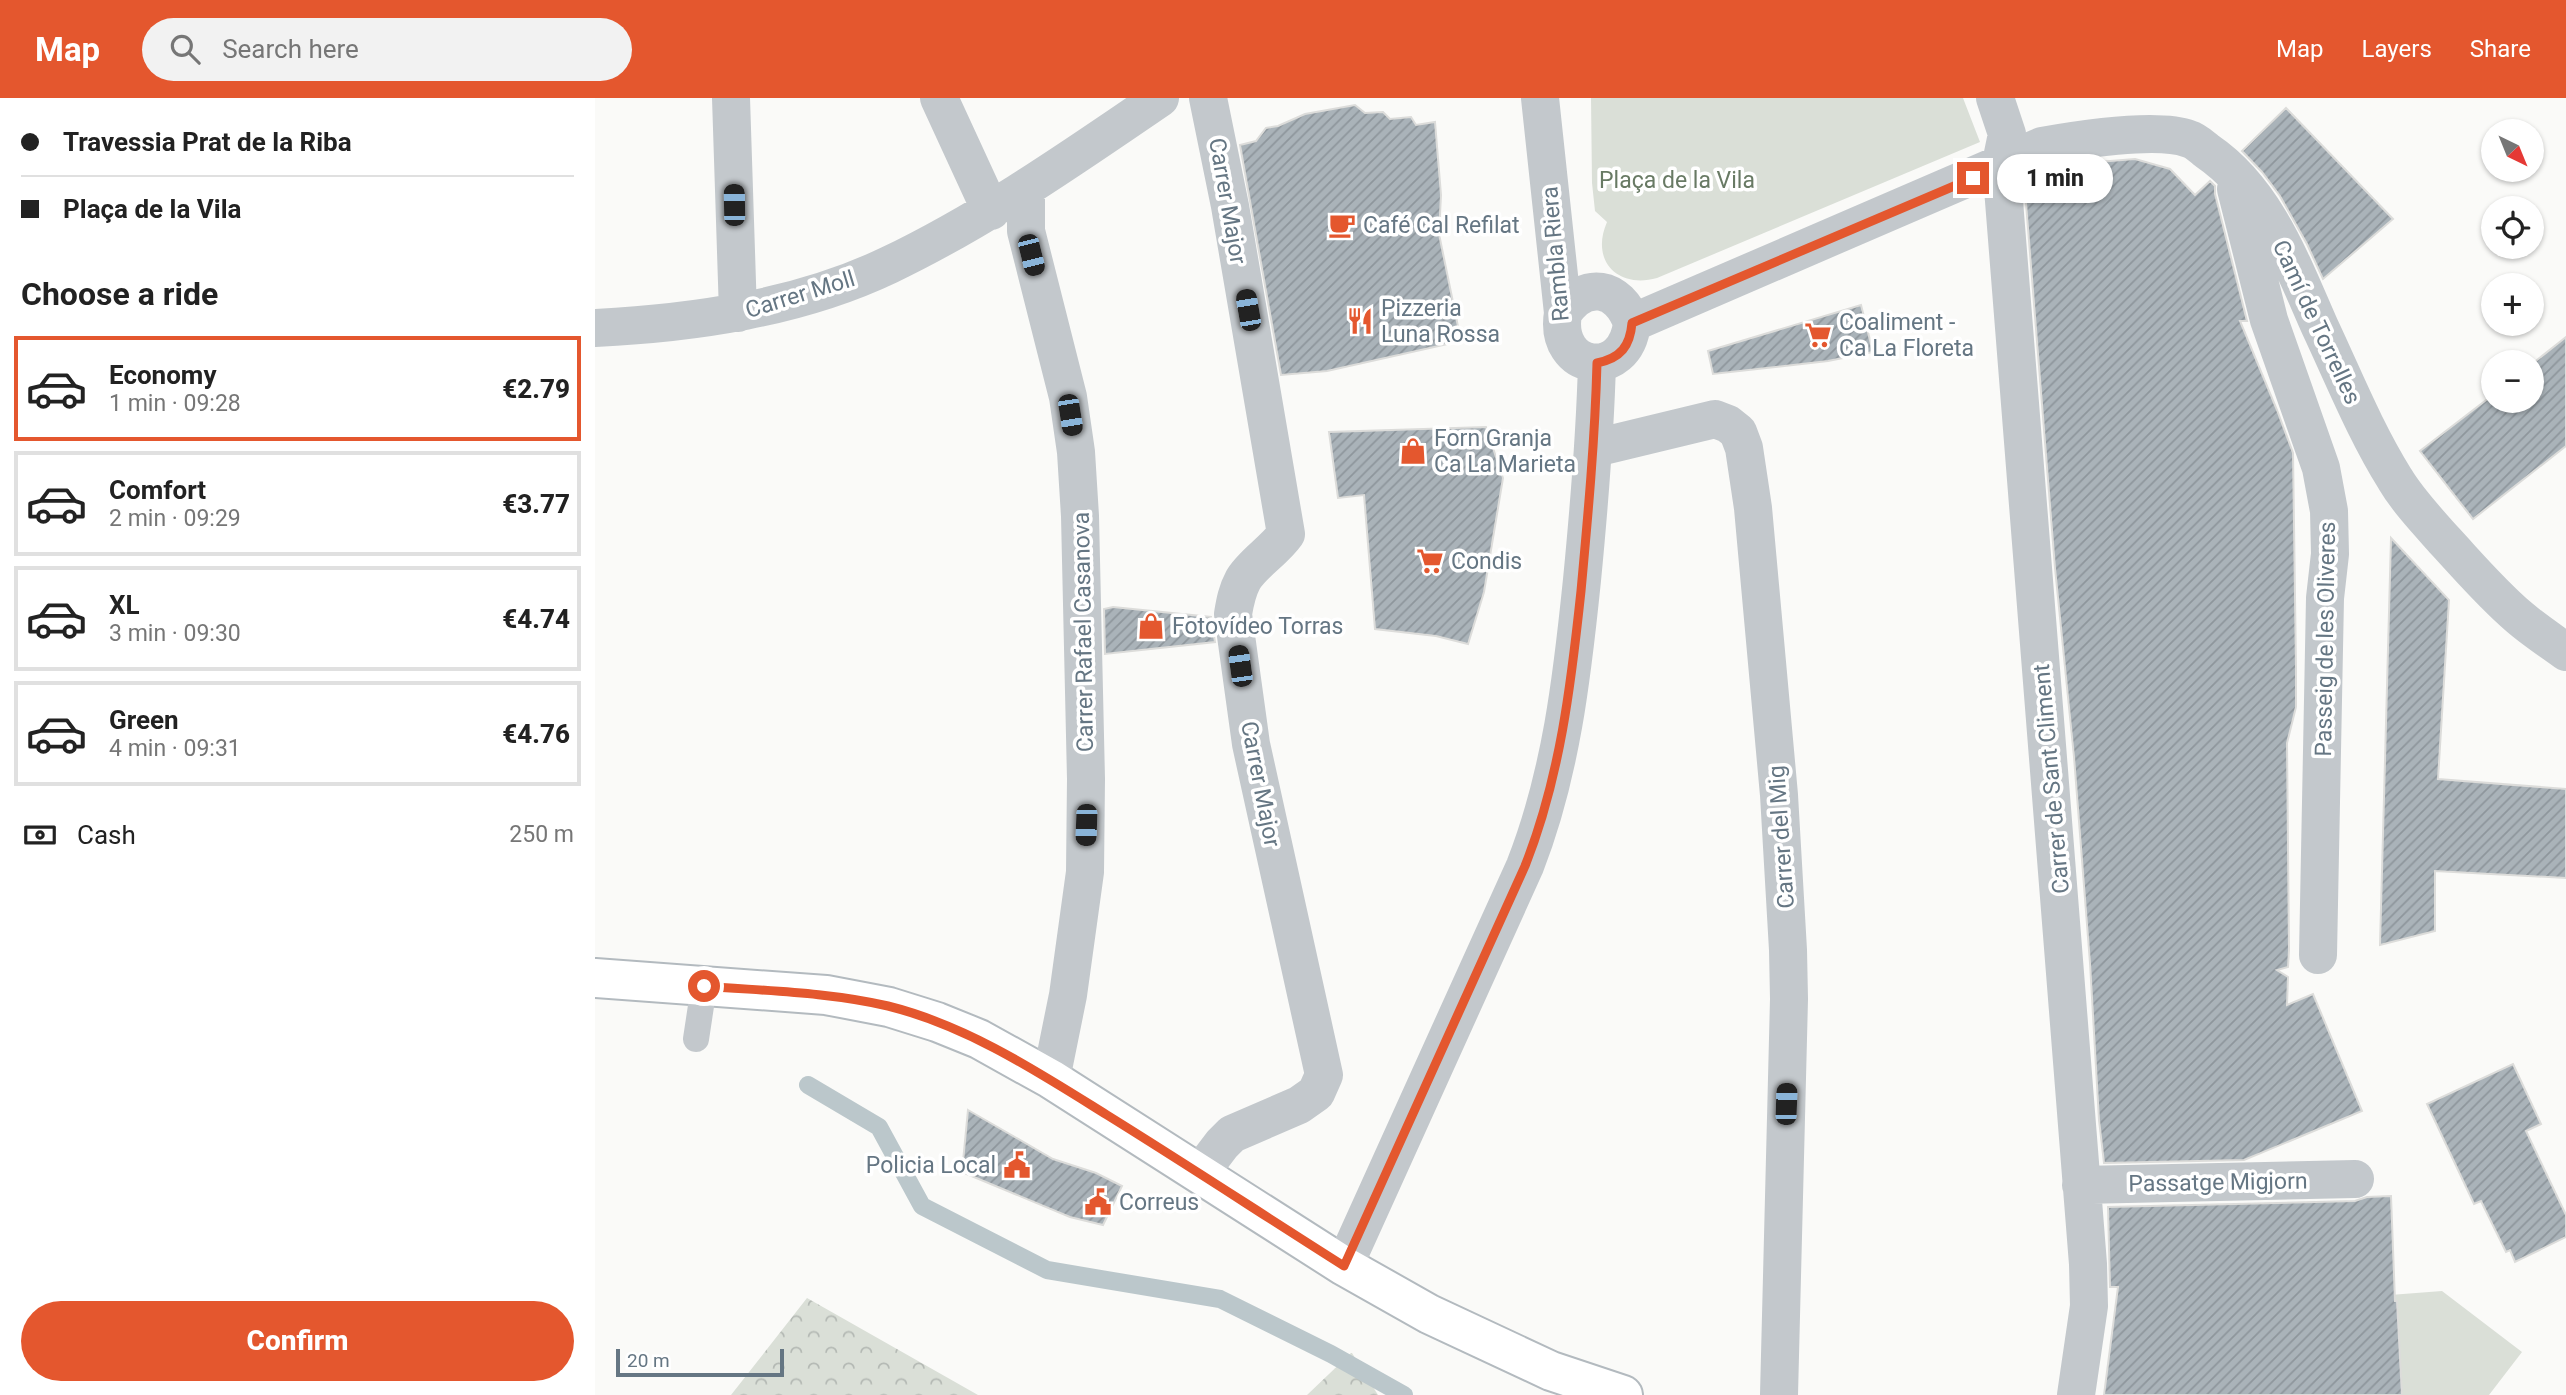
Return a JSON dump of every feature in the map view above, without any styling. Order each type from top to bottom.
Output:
[{"type":"street","points":[[731,98],[738,313]]},
{"type":"street","points":[[939,98],[991,211]]},
{"type":"street","name":"Carrer Moll","points":[[595,328],[738,313],[814,293],[888,265],[991,211],[1160,98]]},
{"type":"street","name":"Carrer Major","points":[[1200,1173],[1232,1134],[1299,1105],[1316,1093],[1325,1075],[1251,744],[1233,614],[1237,593],[1244,578],[1276,548],[1286,534],[1230,206],[1208,98]]},
{"type":"street","name":"Rambla Riera","points":[[1540,98],[1563,313],[1562,337],[1575,356],[1586,362],[1597,363]]},
{"type":"street","points":[[1632,323],[1973,178],[2001,163],[2007,134],[1995,98]]},
{"type":"street","name":"Camí de Torrelles","points":[[2001,163],[2042,146],[2070,141],[2167,134],[2191,139],[2231,170],[2253,195],[2269,220],[2369,433],[2396,482],[2431,526],[2494,593],[2520,618],[2566,652]]},
{"type":"street","name":"Carrer de Sant Climent","points":[[2001,163],[2089,1306],[2075,1395]]},
{"type":"street","name":"Passeig de les Oliveres","points":[[2231,170],[2269,320],[2321,468],[2329,511],[2318,955]]},
{"type":"street","name":"Carrer Rafael Casanova","points":[[1026,189],[1025,231],[1068,397],[1076,452],[1080,516],[1086,779],[1085,872],[1067,995],[1051,1079]]},
{"type":"street","points":[[1344,1266],[1535,840],[1554,773],[1572,680],[1595,448],[1597,363],[1620,354],[1627,345],[1632,323],[1622,302],[1601,292],[1579,296],[1563,313]]},
{"type":"street","name":"Carrer del Mig","points":[[1595,448],[1715,419],[1738,432],[1744,448],[1753,508],[1772,711],[1789,950],[1779,1395]]},
{"type":"street","points":[[595,978],[825,995],[889,1007],[937,1022],[979,1040],[1051,1079],[1344,1266],[1429,1314],[1551,1371],[1622,1395]]},
{"type":"street","name":"Passatge Migjorn","points":[[2081,1185],[2355,1179]]},
{"type":"lane","points":[[696,1040],[704,986]]},
{"type":"green space","name":"Plaça de la Vila","points":[[1591,98],[1963,98],[1980,142],[1657,278],[1630,279],[1611,269],[1602,249],[1607,222],[1595,211]]},
{"type":"green space","points":[[2442,1291],[2522,1352],[2489,1395],[2402,1395],[2397,1301],[2390,1295]]},
{"type":"green space","points":[[807,1298],[978,1395],[731,1395]]},
{"type":"green space","points":[[1351,1353],[1378,1395],[1307,1395]]},
{"type":"building","points":[[1355,105],[1365,113],[1383,112],[1390,119],[1411,117],[1416,125],[1435,122],[1441,195],[1439,234],[1461,341],[1327,371],[1281,375],[1240,145],[1256,141],[1266,128],[1278,126],[1305,114]]},
{"type":"building","points":[[2286,108],[2393,219],[2323,279],[2280,196],[2242,151]]},
{"type":"building","points":[[2135,159],[2170,169],[2195,195],[2210,181],[2215,186],[2247,321],[2240,321],[2293,453],[2296,707],[2287,743],[2289,950],[2288,967],[2277,970],[2288,977],[2287,1005],[2313,994],[2362,1111],[2244,1160],[2104,1163],[2099,1120],[2074,757],[2055,568],[2024,178],[2048,167]]},
{"type":"building","name":"Coaliment - Ca La Floreta","points":[[1861,305],[1873,352],[1828,361],[1713,374],[1708,351]]},
{"type":"building","points":[[2566,337],[2566,446],[2473,519],[2420,451],[2481,404],[2481,413],[2544,413],[2544,354]]},
{"type":"building","name":"Condis","points":[[1486,427],[1503,478],[1484,592],[1468,644],[1436,636],[1375,629],[1364,495],[1338,498],[1329,432]]},
{"type":"building","points":[[2391,538],[2449,600],[2438,779],[2566,789],[2566,878],[2435,871],[2435,931],[2380,945]]},
{"type":"building","name":"Fotovídeo Torras","points":[[1113,607],[1211,617],[1215,642],[1105,654],[1104,609]]},
{"type":"building","points":[[2513,1064],[2541,1124],[2526,1131],[2566,1215],[2566,1237],[2515,1262],[2510,1250],[2506,1252],[2481,1201],[2474,1204],[2427,1104]]},
{"type":"building","name":"Policia Local","points":[[968,1110],[1053,1159],[1096,1173],[1122,1186],[1103,1225],[1070,1217],[962,1172]]},
{"type":"building","points":[[2391,1196],[2402,1395],[2104,1395],[2118,1287],[2110,1287],[2108,1207],[2355,1201],[2367,1197]]},
{"type":"waterway","points":[[808,1085],[879,1127],[922,1206],[1047,1270],[1220,1299],[1331,1354],[1404,1395]]},
{"type":"place","name":"Café Cal Refilat","points":[[1342,225]]},
{"type":"place","name":"Pizzeria Luna Rossa","points":[[1360,321]]},
{"type":"place","name":"Coaliment - Ca La Floreta","points":[[1818,335]]},
{"type":"place","name":"Forn Granja Ca La Marieta","points":[[1413,451]]},
{"type":"place","name":"Condis","points":[[1430,561]]},
{"type":"place","name":"Fotovídeo Torras","points":[[1151,626]]},
{"type":"place","name":"Policia Local","points":[[1017,1165]]},
{"type":"place","name":"Correus","points":[[1098,1202]]},
{"type":"route","points":[[704,986],[825,995],[889,1007],[937,1022],[979,1040],[1051,1079],[1344,1266],[1525,866],[1543,814],[1572,680],[1595,448],[1597,363],[1620,354],[1627,345],[1632,323],[1973,178]]}]
